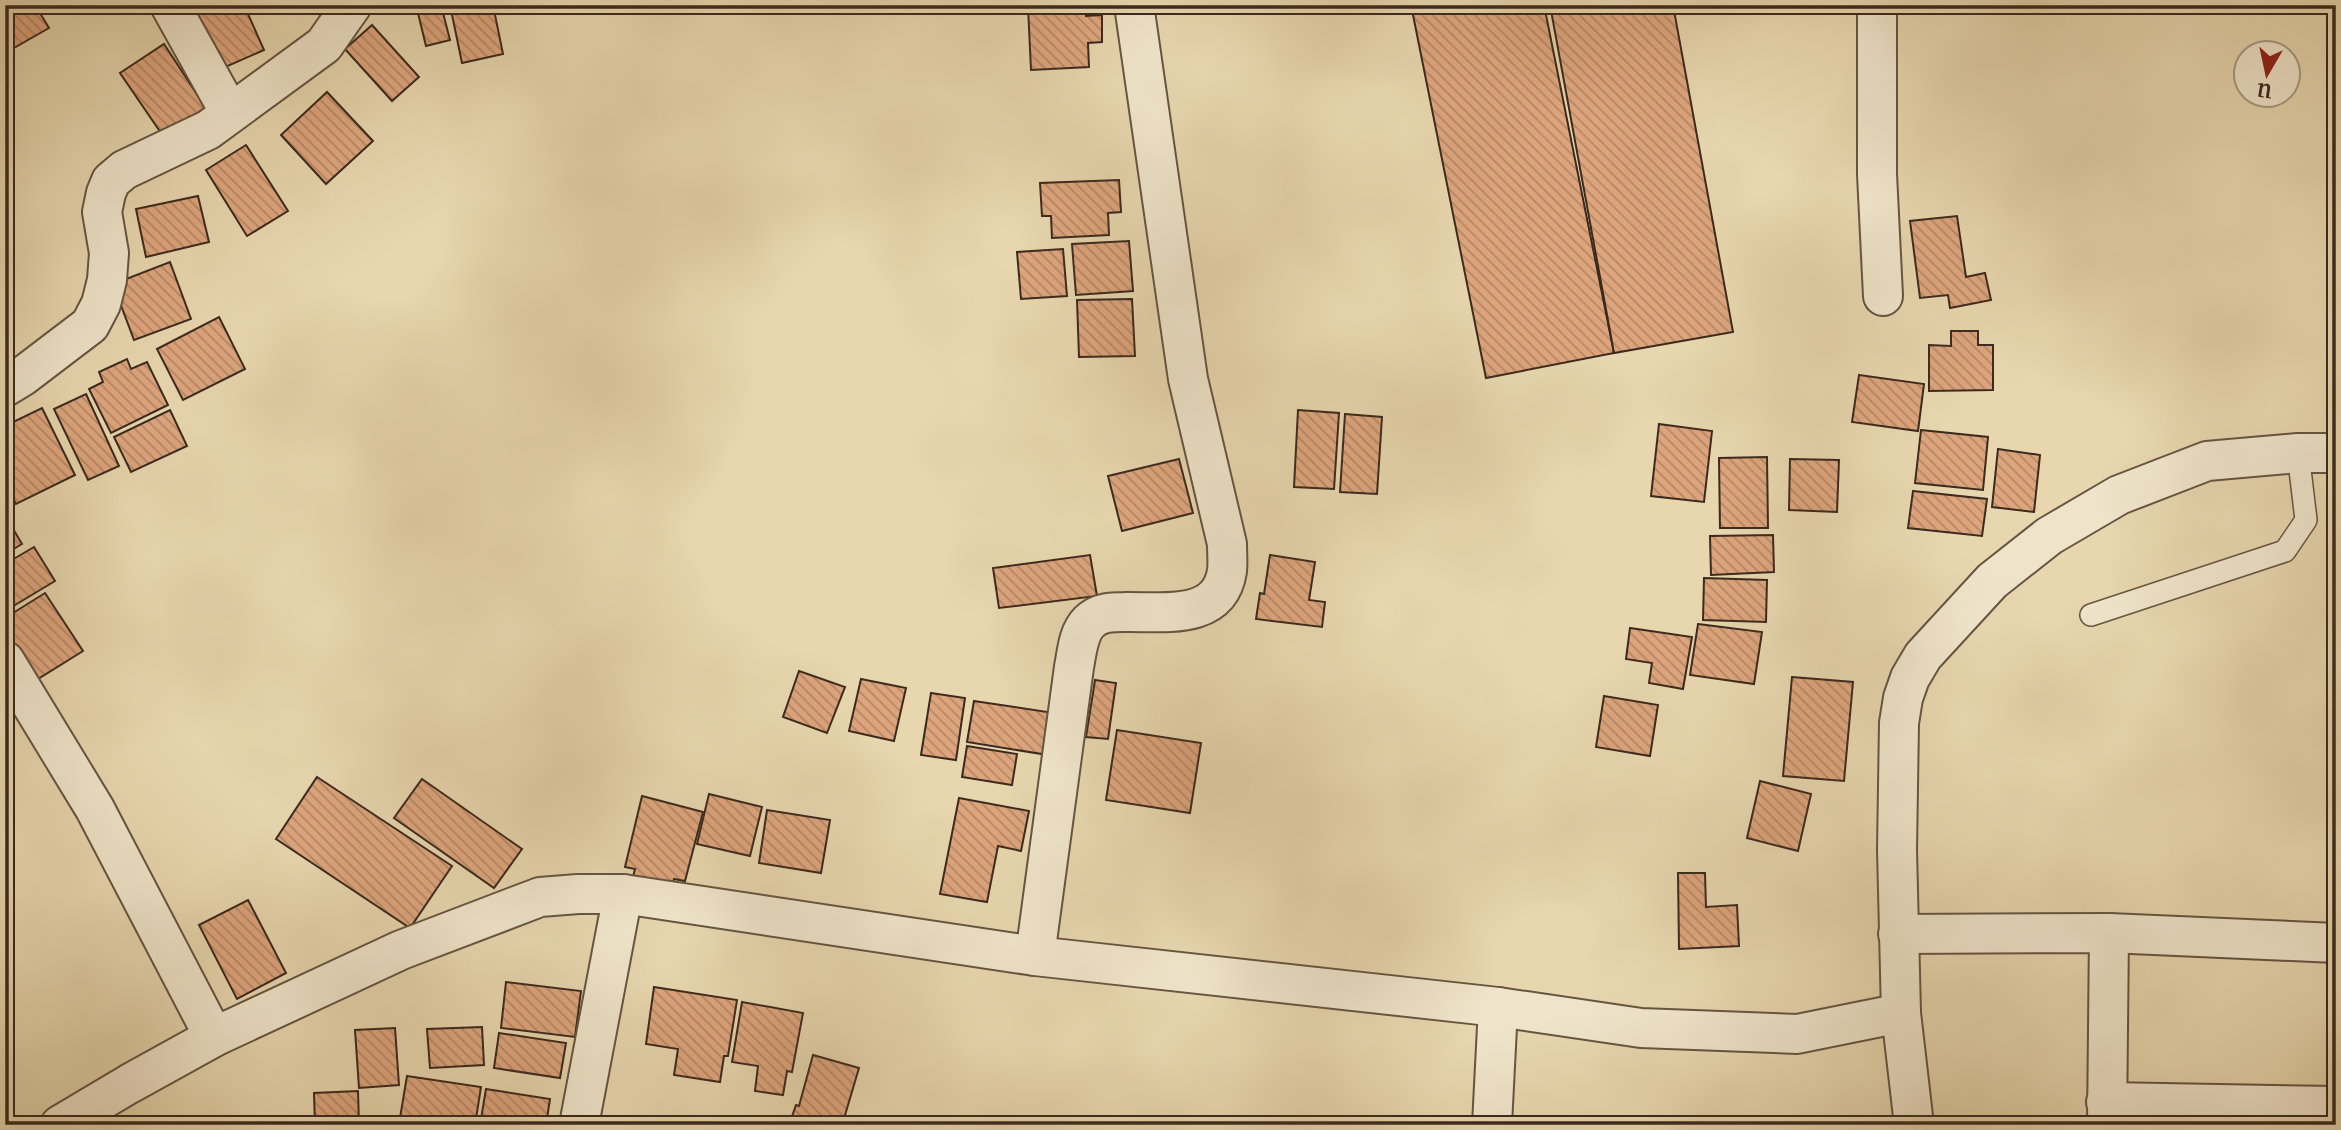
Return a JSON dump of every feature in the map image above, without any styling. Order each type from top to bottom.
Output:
[{"type":"street","points":[[170,5],[230,113]]},
{"type":"street","points":[[5,387],[90,324],[101,304],[109,253],[102,212],[111,181],[124,170],[208,130],[324,45],[352,5]]},
{"type":"street","points":[[1035,956],[1079,641],[1088,623],[1105,612],[1195,610],[1210,603],[1219,593],[1227,572],[1227,544],[1188,379],[1135,5]]},
{"type":"street","points":[[1877,5],[1877,174],[1883,296]]},
{"type":"street","points":[[1914,1125],[1901,1013],[1898,934],[1899,723],[1910,678],[1923,656],[1992,581],[2049,536],[2119,495],[2207,461],[2298,453],[2336,453]]},
{"type":"street","points":[[5,661],[95,810],[214,1037]]},
{"type":"street","points":[[60,1125],[214,1037],[401,950],[540,897],[578,894],[623,894],[1035,956],[1499,1007],[1641,1028],[1797,1034],[1901,1013]]},
{"type":"street","points":[[579,1125],[623,894]]},
{"type":"street","points":[[1898,934],[2109,933],[2336,943]]},
{"type":"street","points":[[2109,933],[2107,1113],[2336,1106]]},
{"type":"street","points":[[1493,1125],[1499,1007]]},
{"type":"lane","points":[[2091,615],[2285,551],[2306,520],[2298,453]]},
{"type":"building","points":[[16,5],[35,5],[49,28],[5,53],[5,11]]},
{"type":"building","points":[[198,5],[244,5],[264,50],[214,72],[186,10]]},
{"type":"building","points":[[416,5],[441,5],[450,40],[426,46]]},
{"type":"building","points":[[450,5],[493,5],[503,54],[462,63]]},
{"type":"building","points":[[1086,5],[1086,16],[1102,15],[1102,42],[1088,43],[1089,67],[1031,70],[1028,7]]},
{"type":"building","points":[[1411,5],[1544,5],[1614,353],[1486,378]]},
{"type":"building","points":[[1550,5],[1673,5],[1733,332],[1614,353]]},
{"type":"building","points":[[372,25],[419,77],[392,101],[345,49]]},
{"type":"building","points":[[164,44],[206,108],[163,136],[120,73]]},
{"type":"building","points":[[327,92],[373,141],[326,184],[281,135]]},
{"type":"building","points":[[246,145],[288,211],[247,236],[206,170]]},
{"type":"building","points":[[1119,180],[1121,212],[1108,213],[1109,235],[1052,238],[1051,216],[1042,216],[1040,183]]},
{"type":"building","points":[[198,196],[209,242],[146,257],[136,209]]},
{"type":"building","points":[[1957,216],[1966,277],[1985,273],[1991,300],[1950,308],[1948,295],[1920,298],[1910,221]]},
{"type":"building","points":[[1129,241],[1133,291],[1076,295],[1072,244]]},
{"type":"building","points":[[1063,249],[1067,296],[1021,299],[1017,252]]},
{"type":"building","points":[[170,262],[191,319],[134,340],[113,284]]},
{"type":"building","points":[[1132,299],[1135,356],[1079,357],[1077,300]]},
{"type":"building","points":[[219,317],[245,369],[183,400],[157,349]]},
{"type":"building","points":[[1951,331],[1978,331],[1978,345],[1993,345],[1993,390],[1929,391],[1929,345],[1951,346]]},
{"type":"building","points":[[127,359],[131,369],[147,362],[168,405],[111,433],[89,389],[103,382],[99,372]]},
{"type":"building","points":[[1859,375],[1924,384],[1918,431],[1852,422]]},
{"type":"building","points":[[86,394],[119,466],[88,480],[54,409]]},
{"type":"building","points":[[42,408],[75,475],[16,504],[5,483],[5,426]]},
{"type":"building","points":[[170,410],[187,446],[131,472],[114,437]]},
{"type":"building","points":[[1298,410],[1339,413],[1334,489],[1294,487]]},
{"type":"building","points":[[1345,414],[1382,417],[1377,494],[1340,492]]},
{"type":"building","points":[[1659,424],[1712,431],[1704,502],[1651,496]]},
{"type":"building","points":[[1921,430],[1988,437],[1983,490],[1915,483]]},
{"type":"building","points":[[1998,449],[2040,455],[2034,512],[1992,507]]},
{"type":"building","points":[[1767,457],[1768,528],[1720,528],[1719,458]]},
{"type":"building","points":[[1179,459],[1193,513],[1122,531],[1108,476]]},
{"type":"building","points":[[1790,459],[1839,460],[1837,512],[1789,510]]},
{"type":"building","points":[[1913,491],[1987,499],[1982,536],[1908,528]]},
{"type":"building","points":[[5,518],[22,544],[5,554]]},
{"type":"building","points":[[1773,535],[1774,572],[1711,575],[1710,536]]},
{"type":"building","points":[[34,547],[55,581],[5,611],[5,564]]},
{"type":"building","points":[[1090,555],[1097,596],[999,608],[993,568]]},
{"type":"building","points":[[1270,555],[1315,562],[1309,600],[1325,602],[1322,627],[1256,619],[1260,593],[1264,594]]},
{"type":"building","points":[[1704,578],[1767,580],[1766,622],[1703,620]]},
{"type":"building","points":[[45,593],[83,651],[25,687],[5,655],[5,618]]},
{"type":"building","points":[[1698,624],[1762,632],[1754,684],[1690,675]]},
{"type":"building","points":[[1630,628],[1692,637],[1683,689],[1649,683],[1652,663],[1626,659]]},
{"type":"building","points":[[799,671],[845,687],[827,733],[783,717]]},
{"type":"building","points":[[1792,677],[1853,682],[1844,781],[1783,776]]},
{"type":"building","points":[[861,679],[906,688],[894,741],[849,731]]},
{"type":"building","points":[[1095,680],[1116,683],[1108,739],[1086,737]]},
{"type":"building","points":[[931,693],[965,698],[956,760],[921,755]]},
{"type":"building","points":[[1604,696],[1658,705],[1650,756],[1596,747]]},
{"type":"building","points":[[974,701],[1054,713],[1048,755],[967,742]]},
{"type":"building","points":[[1117,730],[1201,743],[1190,813],[1106,800]]},
{"type":"building","points":[[967,746],[1017,754],[1012,785],[962,777]]},
{"type":"building","points":[[317,777],[452,866],[410,928],[276,839]]},
{"type":"building","points":[[422,779],[522,849],[494,888],[394,818]]},
{"type":"building","points":[[1760,781],[1811,794],[1798,851],[1747,838]]},
{"type":"building","points":[[709,794],[762,807],[750,856],[697,844]]},
{"type":"building","points":[[642,796],[703,812],[685,881],[674,879],[671,891],[632,881],[635,869],[625,867]]},
{"type":"building","points":[[959,798],[1029,811],[1021,851],[998,846],[987,902],[940,894]]},
{"type":"building","points":[[767,810],[830,820],[821,873],[759,863]]},
{"type":"building","points":[[1678,873],[1705,873],[1706,907],[1737,905],[1739,946],[1679,949]]},
{"type":"building","points":[[248,900],[286,973],[237,999],[199,925]]},
{"type":"building","points":[[506,982],[581,991],[575,1037],[501,1028]]},
{"type":"building","points":[[654,987],[737,1000],[728,1056],[724,1056],[720,1082],[674,1075],[678,1049],[646,1044]]},
{"type":"building","points":[[742,1002],[803,1013],[792,1072],[787,1071],[783,1095],[755,1091],[758,1066],[732,1062]]},
{"type":"building","points":[[482,1027],[484,1065],[430,1068],[427,1029]]},
{"type":"building","points":[[395,1028],[399,1085],[359,1088],[355,1030]]},
{"type":"building","points":[[499,1033],[566,1043],[560,1078],[494,1068]]},
{"type":"building","points":[[813,1055],[859,1068],[843,1122],[850,1125],[789,1125],[796,1105],[799,1106]]},
{"type":"building","points":[[407,1076],[481,1087],[475,1125],[399,1124]]},
{"type":"building","points":[[486,1089],[550,1099],[546,1125],[480,1125]]},
{"type":"building","points":[[358,1091],[359,1125],[315,1125],[314,1093]]}]
